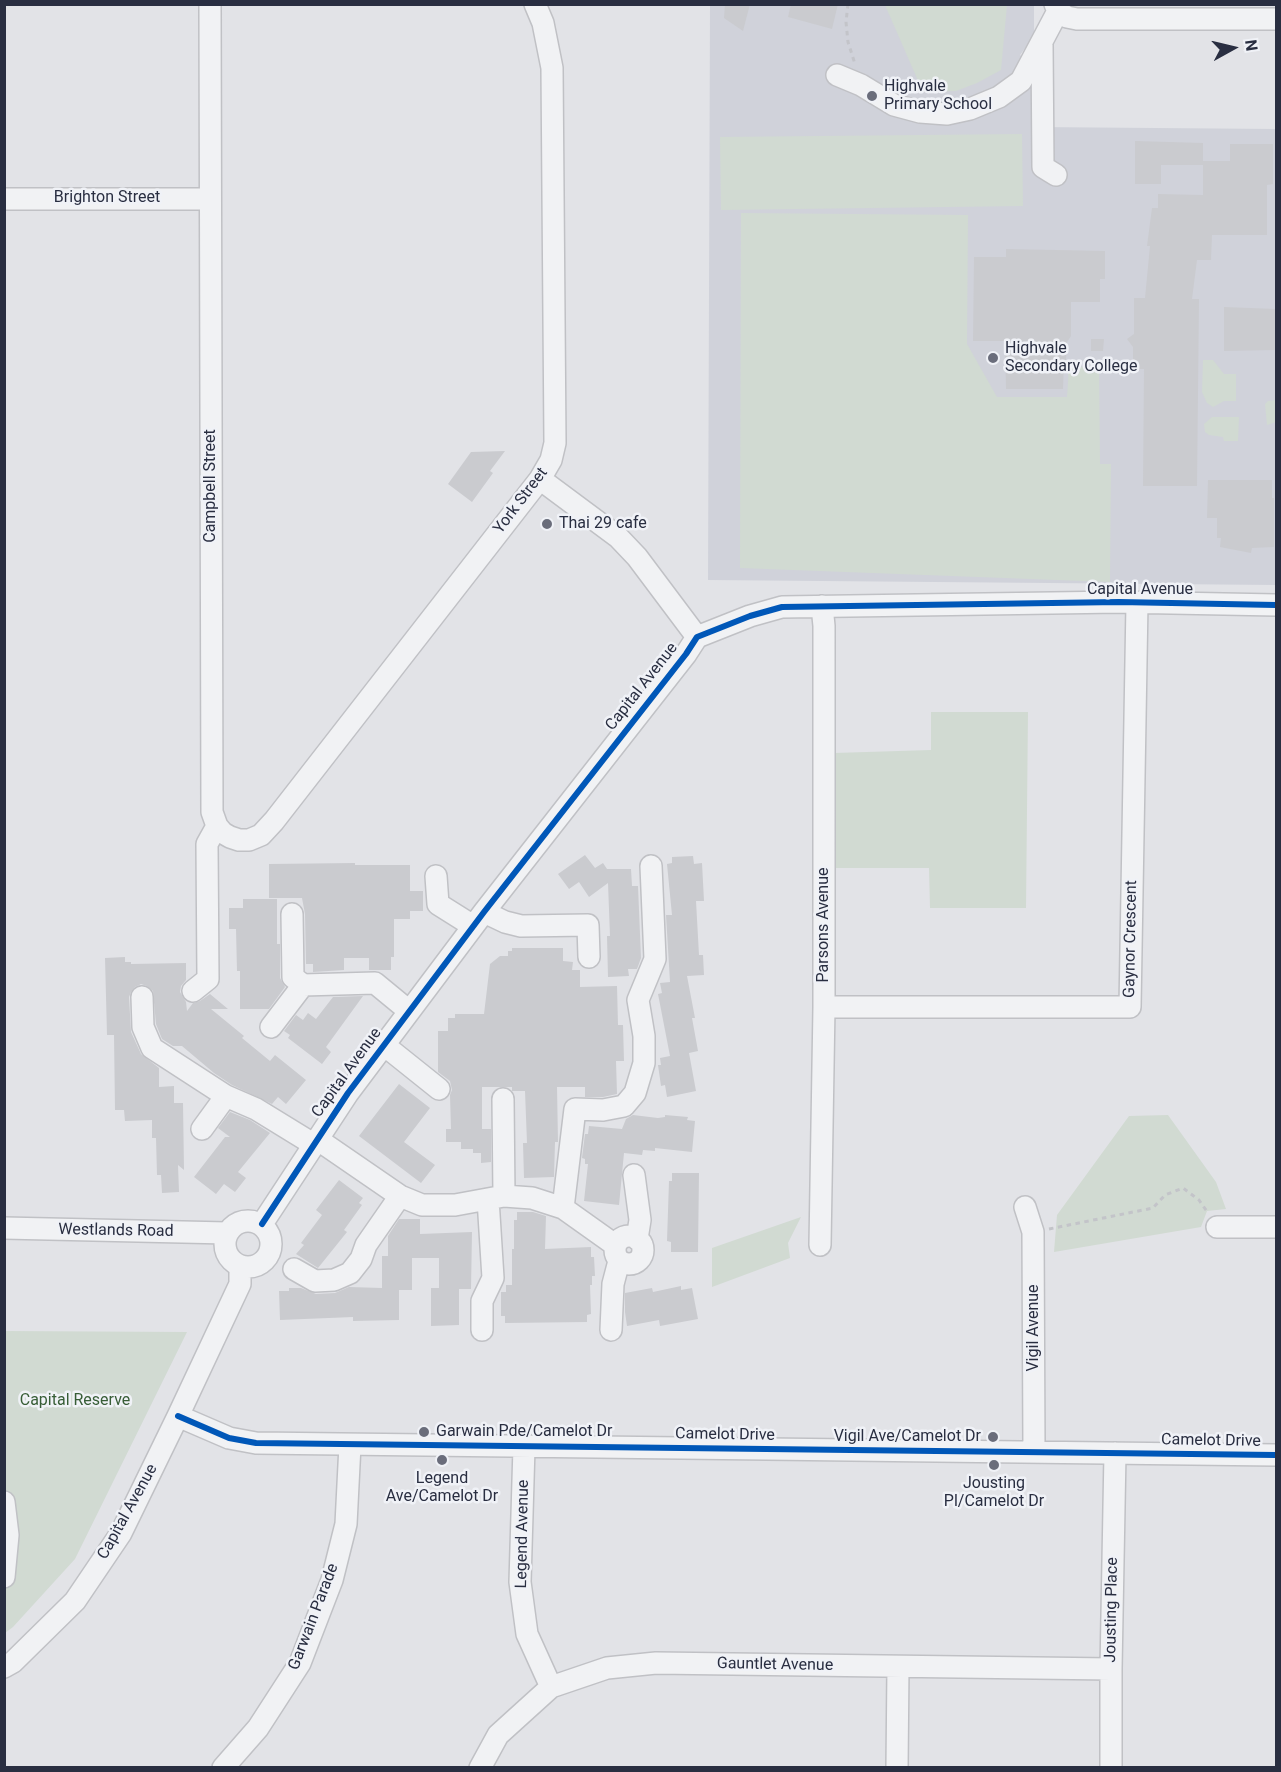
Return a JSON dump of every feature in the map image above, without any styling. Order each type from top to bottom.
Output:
[{"type":"street","name":"Campbell Street","points":[[210,4],[212,812],[218,826]]},
{"type":"street","name":"York Street","points":[[218,826],[230,837],[249,840],[261,835],[274,821],[540,479],[551,460],[555,443],[552,80],[548,46],[535,4]]},
{"type":"street","points":[[852,71],[894,105],[947,114],[970,109],[999,97],[1021,81],[1057,8],[1067,17],[1077,19],[1276,19]]},
{"type":"street","points":[[1042,42],[1043,166],[1056,175]]},
{"type":"street","name":"Brighton Street","points":[[4,199],[210,199]]},
{"type":"street","points":[[540,479],[618,537],[637,556],[697,637]]},
{"type":"street","name":"Capital Avenue","points":[[262,1224],[348,1093],[478,919],[697,637],[750,616],[782,608],[1137,603],[1276,605]]},
{"type":"street","name":"Gaynor Crescent","points":[[824,1007],[1130,1007],[1137,603]]},
{"type":"street","name":"Parsons Avenue","points":[[820,1245],[824,1007],[824,626],[822,606]]},
{"type":"street","points":[[193,991],[208,979],[207,844],[218,826]]},
{"type":"street","points":[[562,1208],[575,1109],[603,1110],[624,1106],[635,1093],[644,1063],[644,1036],[638,1000],[655,959],[651,866]]},
{"type":"street","points":[[436,876],[438,904],[478,919],[520,926],[588,925],[589,957]]},
{"type":"street","points":[[292,914],[293,977],[303,985],[375,983],[409,1011]]},
{"type":"street","points":[[271,1027],[303,985]]},
{"type":"street","points":[[142,997],[143,1027],[152,1048],[226,1096],[256,1108],[315,1141],[400,1196],[422,1205],[455,1205],[496,1197],[532,1198],[562,1208],[617,1253]]},
{"type":"street","points":[[384,1045],[439,1089]]},
{"type":"street","points":[[202,1129],[226,1096]]},
{"type":"street","points":[[482,1330],[482,1301],[493,1278],[496,1197],[504,1100]]},
{"type":"street","points":[[611,1330],[617,1253],[623,1237],[637,1239],[640,1220],[634,1175]]},
{"type":"street","points":[[294,1269],[315,1281],[334,1280],[350,1273],[361,1259],[366,1245],[400,1196]]},
{"type":"street","name":"Vigil Avenue","points":[[1025,1207],[1033,1232],[1034,1451]]},
{"type":"street","points":[[247,1220],[262,1224],[271,1238],[270,1254],[259,1265],[240,1266],[228,1255],[225,1247],[227,1233],[239,1222],[247,1220]]},
{"type":"street","points":[[1218,1227],[1276,1227]]},
{"type":"street","name":"Westlands Road","points":[[4,1228],[227,1233]]},
{"type":"street","name":"Capital Avenue","points":[[4,1667],[13,1662],[75,1601],[121,1533],[240,1284],[240,1266]]},
{"type":"street","name":"Camelot Drive","points":[[178,1416],[229,1438],[256,1443],[1276,1455]]},
{"type":"street","name":"Garwain Parade","points":[[223,1767],[258,1728],[300,1663],[332,1580],[346,1524],[350,1445]]},
{"type":"street","name":"Legend Avenue","points":[[524,1447],[520,1582],[527,1634],[551,1687]]},
{"type":"street","name":"Jousting Place","points":[[1111,1767],[1115,1453]]},
{"type":"street","points":[[4,1502],[8,1535],[4,1577]]},
{"type":"street","name":"Gauntlet Avenue","points":[[480,1767],[498,1735],[551,1687],[607,1668],[656,1663],[1111,1669]]},
{"type":"street","points":[[897,1767],[898,1667]]},
{"type":"path","points":[[848,4],[846,22],[852,71]]},
{"type":"path","points":[[1033,1232],[1153,1208],[1166,1195],[1183,1188],[1199,1200],[1218,1227]]},
{"type":"shaded area","name":"Highvale Secondary College","points":[[710,5],[1034,5],[1034,36],[1020,55],[1033,65],[1034,127],[1276,129],[1276,585],[708,580]]},
{"type":"green space","points":[[885,5],[1007,5],[1001,70],[956,91],[923,92]]},
{"type":"green space","points":[[1022,134],[1023,206],[721,210],[720,137]]},
{"type":"green space","points":[[741,213],[968,215],[967,344],[997,397],[1067,397],[1069,366],[1099,368],[1100,464],[1111,464],[1110,582],[740,568]]},
{"type":"green space","points":[[1203,360],[1213,360],[1224,374],[1236,374],[1236,401],[1224,401],[1213,407],[1207,403],[1202,392]]},
{"type":"green space","points":[[1276,400],[1276,422],[1267,425],[1265,404]]},
{"type":"green space","points":[[1212,417],[1239,417],[1238,441],[1224,441],[1223,437],[1209,435],[1205,432],[1204,424]]},
{"type":"green space","points":[[931,712],[1028,712],[1026,908],[930,908],[929,868],[833,868],[834,753],[931,750]]},
{"type":"green space","points":[[1168,1115],[1216,1182],[1226,1209],[1207,1211],[1201,1227],[1054,1252],[1057,1215],[1129,1116]]},
{"type":"green space","points":[[801,1217],[788,1243],[790,1258],[712,1287],[712,1248]]},
{"type":"green space","name":"Capital Reserve","points":[[5,1331],[187,1332],[75,1559],[5,1633]]},
{"type":"building","points":[[725,4],[750,4],[743,31],[724,18]]},
{"type":"building","points":[[791,4],[838,4],[832,29],[788,17]]},
{"type":"building","points":[[1135,141],[1203,143],[1203,165],[1161,165],[1161,184],[1135,184]]},
{"type":"building","points":[[1230,144],[1273,144],[1273,184],[1267,185],[1267,235],[1212,235],[1211,260],[1197,260],[1192,299],[1199,299],[1197,486],[1143,486],[1144,369],[1133,369],[1133,347],[1127,339],[1134,334],[1134,298],[1145,298],[1150,246],[1147,246],[1152,208],[1158,208],[1158,194],[1203,195],[1203,161],[1230,161]]},
{"type":"building","points":[[1006,249],[1105,251],[1105,279],[1100,279],[1100,302],[1071,302],[1071,336],[1067,342],[1066,360],[1064,360],[1063,389],[1006,389],[1005,341],[973,341],[974,257],[1006,257]]},
{"type":"building","points":[[1224,307],[1276,309],[1276,350],[1224,351]]},
{"type":"building","points":[[1091,339],[1104,339],[1103,351],[1091,351]]},
{"type":"building","points":[[505,451],[490,471],[493,473],[472,502],[448,484],[471,452]]},
{"type":"building","points":[[1208,480],[1272,480],[1274,547],[1252,548],[1251,553],[1220,547],[1221,538],[1217,538],[1217,518],[1207,518]]},
{"type":"building","points":[[585,855],[595,868],[603,863],[607,869],[631,869],[632,886],[638,886],[641,958],[637,969],[628,969],[629,976],[608,977],[607,936],[610,936],[608,883],[589,897],[579,882],[569,889],[558,874]]},
{"type":"building","points":[[693,856],[694,864],[702,863],[704,901],[696,901],[699,955],[703,955],[704,975],[687,976],[695,1018],[692,1018],[698,1051],[689,1053],[696,1091],[667,1097],[665,1085],[661,1086],[658,1065],[661,1065],[660,1058],[670,1056],[658,994],[662,993],[660,983],[670,982],[666,915],[672,915],[667,864],[672,863],[672,857]]},
{"type":"building","points":[[355,863],[355,865],[410,865],[410,891],[423,891],[423,911],[410,911],[410,919],[394,919],[394,957],[391,957],[391,970],[369,970],[369,958],[344,958],[344,970],[313,972],[313,964],[306,964],[305,914],[302,898],[269,898],[269,864]]},
{"type":"building","points":[[243,899],[277,899],[280,978],[285,987],[269,1009],[240,1009],[240,971],[237,971],[236,929],[229,929],[229,908],[243,908]]},
{"type":"building","points":[[512,948],[563,948],[563,961],[573,962],[572,970],[580,970],[580,987],[617,986],[618,1025],[623,1025],[624,1061],[616,1061],[617,1094],[585,1097],[585,1087],[557,1087],[558,1142],[555,1142],[554,1177],[524,1178],[523,1143],[527,1143],[525,1091],[512,1091],[512,1087],[482,1087],[482,1129],[491,1129],[491,1162],[481,1163],[481,1153],[473,1153],[473,1149],[461,1149],[461,1142],[446,1142],[446,1129],[451,1129],[450,1095],[452,1090],[450,1081],[438,1072],[438,1031],[448,1031],[448,1018],[455,1018],[455,1014],[484,1014],[490,964],[500,956],[508,956],[508,951],[512,951]]},
{"type":"building","points":[[125,957],[125,962],[131,962],[131,964],[186,963],[186,980],[180,992],[186,1002],[187,1011],[193,1003],[210,994],[228,1009],[211,1009],[244,1036],[242,1038],[270,1061],[275,1055],[306,1080],[286,1104],[278,1097],[272,1104],[232,1085],[182,1046],[173,1046],[162,1039],[156,1024],[153,991],[141,984],[135,987],[129,997],[131,1032],[141,1054],[159,1068],[159,1087],[174,1086],[174,1103],[183,1103],[184,1170],[178,1165],[179,1192],[162,1193],[161,1175],[157,1175],[156,1138],[152,1138],[152,1120],[125,1121],[124,1110],[115,1110],[114,1035],[107,1035],[105,958]]},
{"type":"building","points":[[363,996],[326,1047],[331,1052],[322,1064],[288,1038],[290,1035],[284,1031],[296,1015],[303,1020],[308,1013],[316,1019],[333,997]]},
{"type":"building","points":[[399,1084],[430,1108],[404,1142],[435,1165],[421,1183],[359,1136]]},
{"type":"building","points":[[230,1112],[250,1120],[270,1133],[238,1172],[246,1178],[235,1192],[224,1184],[216,1194],[194,1177],[225,1137],[230,1137],[218,1128]]},
{"type":"building","points":[[633,1115],[658,1118],[665,1117],[665,1115],[688,1117],[687,1120],[695,1121],[692,1152],[655,1148],[655,1151],[643,1150],[642,1155],[624,1153],[619,1205],[584,1201],[588,1164],[585,1164],[585,1159],[582,1158],[585,1134],[588,1134],[589,1126],[622,1129],[626,1119]]},
{"type":"building","points":[[672,1173],[699,1173],[698,1252],[671,1252],[671,1242],[667,1241],[669,1181],[672,1181]]},
{"type":"building","points":[[339,1180],[363,1198],[359,1203],[362,1205],[344,1230],[347,1232],[318,1268],[296,1254],[304,1245],[301,1243],[322,1215],[316,1210]]},
{"type":"building","points":[[517,1212],[533,1212],[546,1216],[545,1249],[591,1247],[595,1276],[592,1276],[592,1285],[590,1285],[591,1314],[587,1315],[587,1322],[505,1323],[505,1316],[501,1316],[501,1292],[506,1292],[506,1285],[512,1285],[512,1249],[514,1249],[514,1220],[517,1220]]},
{"type":"building","points":[[399,1219],[420,1219],[420,1234],[472,1232],[471,1289],[459,1289],[459,1325],[431,1326],[431,1288],[439,1288],[439,1258],[412,1258],[412,1290],[399,1290],[399,1320],[353,1321],[353,1317],[280,1320],[279,1291],[301,1288],[316,1294],[335,1293],[349,1287],[382,1288],[382,1256],[388,1256],[388,1236]]},
{"type":"building","points":[[681,1286],[681,1290],[692,1288],[698,1319],[660,1326],[659,1320],[627,1326],[625,1293],[652,1288],[653,1292]]},
{"type":"cycle path","points":[[262,1224],[348,1093],[484,912],[697,637],[750,616],[782,607],[1119,602],[1276,605]]},
{"type":"cycle path","points":[[178,1416],[229,1438],[256,1443],[1276,1455]]},
{"type":"place","name":"Highvale Primary School","points":[[872,96]]},
{"type":"place","name":"Highvale Secondary College","points":[[993,358]]},
{"type":"place","name":"Thai 29 cafe","points":[[547,524]]},
{"type":"place","name":"Garwain Pde/Camelot Dr","points":[[424,1432]]},
{"type":"place","name":"Vigil Ave/Camelot Dr","points":[[993,1437]]},
{"type":"place","name":"Legend Ave/Camelot Dr","points":[[442,1460]]},
{"type":"place","name":"Jousting Pl/Camelot Dr","points":[[994,1465]]}]
